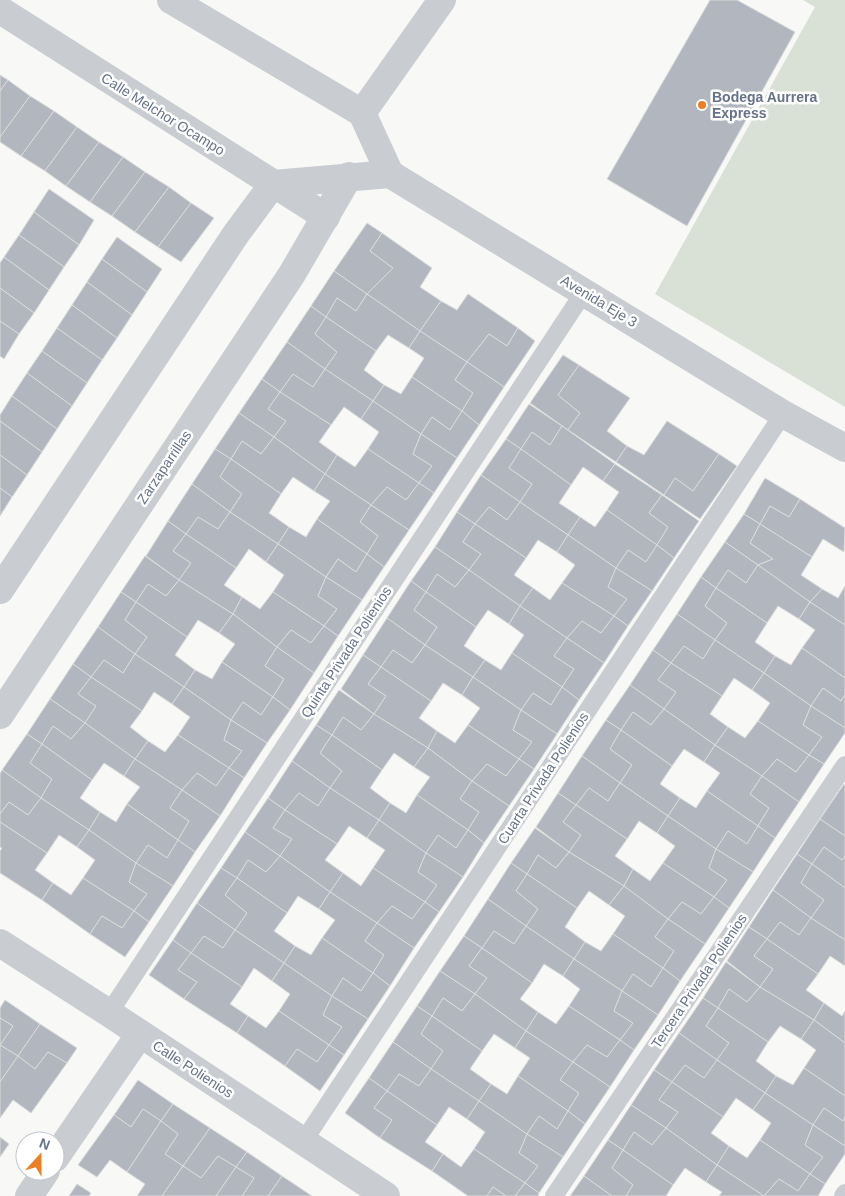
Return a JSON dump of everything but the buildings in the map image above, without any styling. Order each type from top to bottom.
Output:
[{"type":"street","points":[[0,590],[236,234],[273,184],[390,174],[362,113],[171,0]]},
{"type":"street","points":[[362,113],[442,0]]},
{"type":"street","name":"Calle Melchor Ocampo","points":[[0,10],[326,217]]},
{"type":"street","name":"Avenida Eje 3","points":[[390,174],[783,414],[845,448]]},
{"type":"street","points":[[326,217],[349,176]]},
{"type":"street","name":"Zarzaparrillas","points":[[0,715],[292,274],[326,217]]},
{"type":"street","name":"Calle Polienios","points":[[0,943],[303,1142],[374,1193]]},
{"type":"street","points":[[65,1143],[140,1034]]},
{"type":"street","points":[[29,1196],[39,1181]]},
{"type":"lane","name":"Quinta Privada Polienios","points":[[109,1013],[584,292]]},
{"type":"lane","name":"Cuarta Privada Polienios","points":[[303,1142],[783,414]]},
{"type":"lane","name":"Tercera Privada Polienios","points":[[554,1196],[845,765]]},
{"type":"shaded area","points":[[803,0],[845,0],[845,407],[655,294],[815,7]]},
{"type":"place","name":"Bodega Aurrera Express","points":[[702,105]]}]
